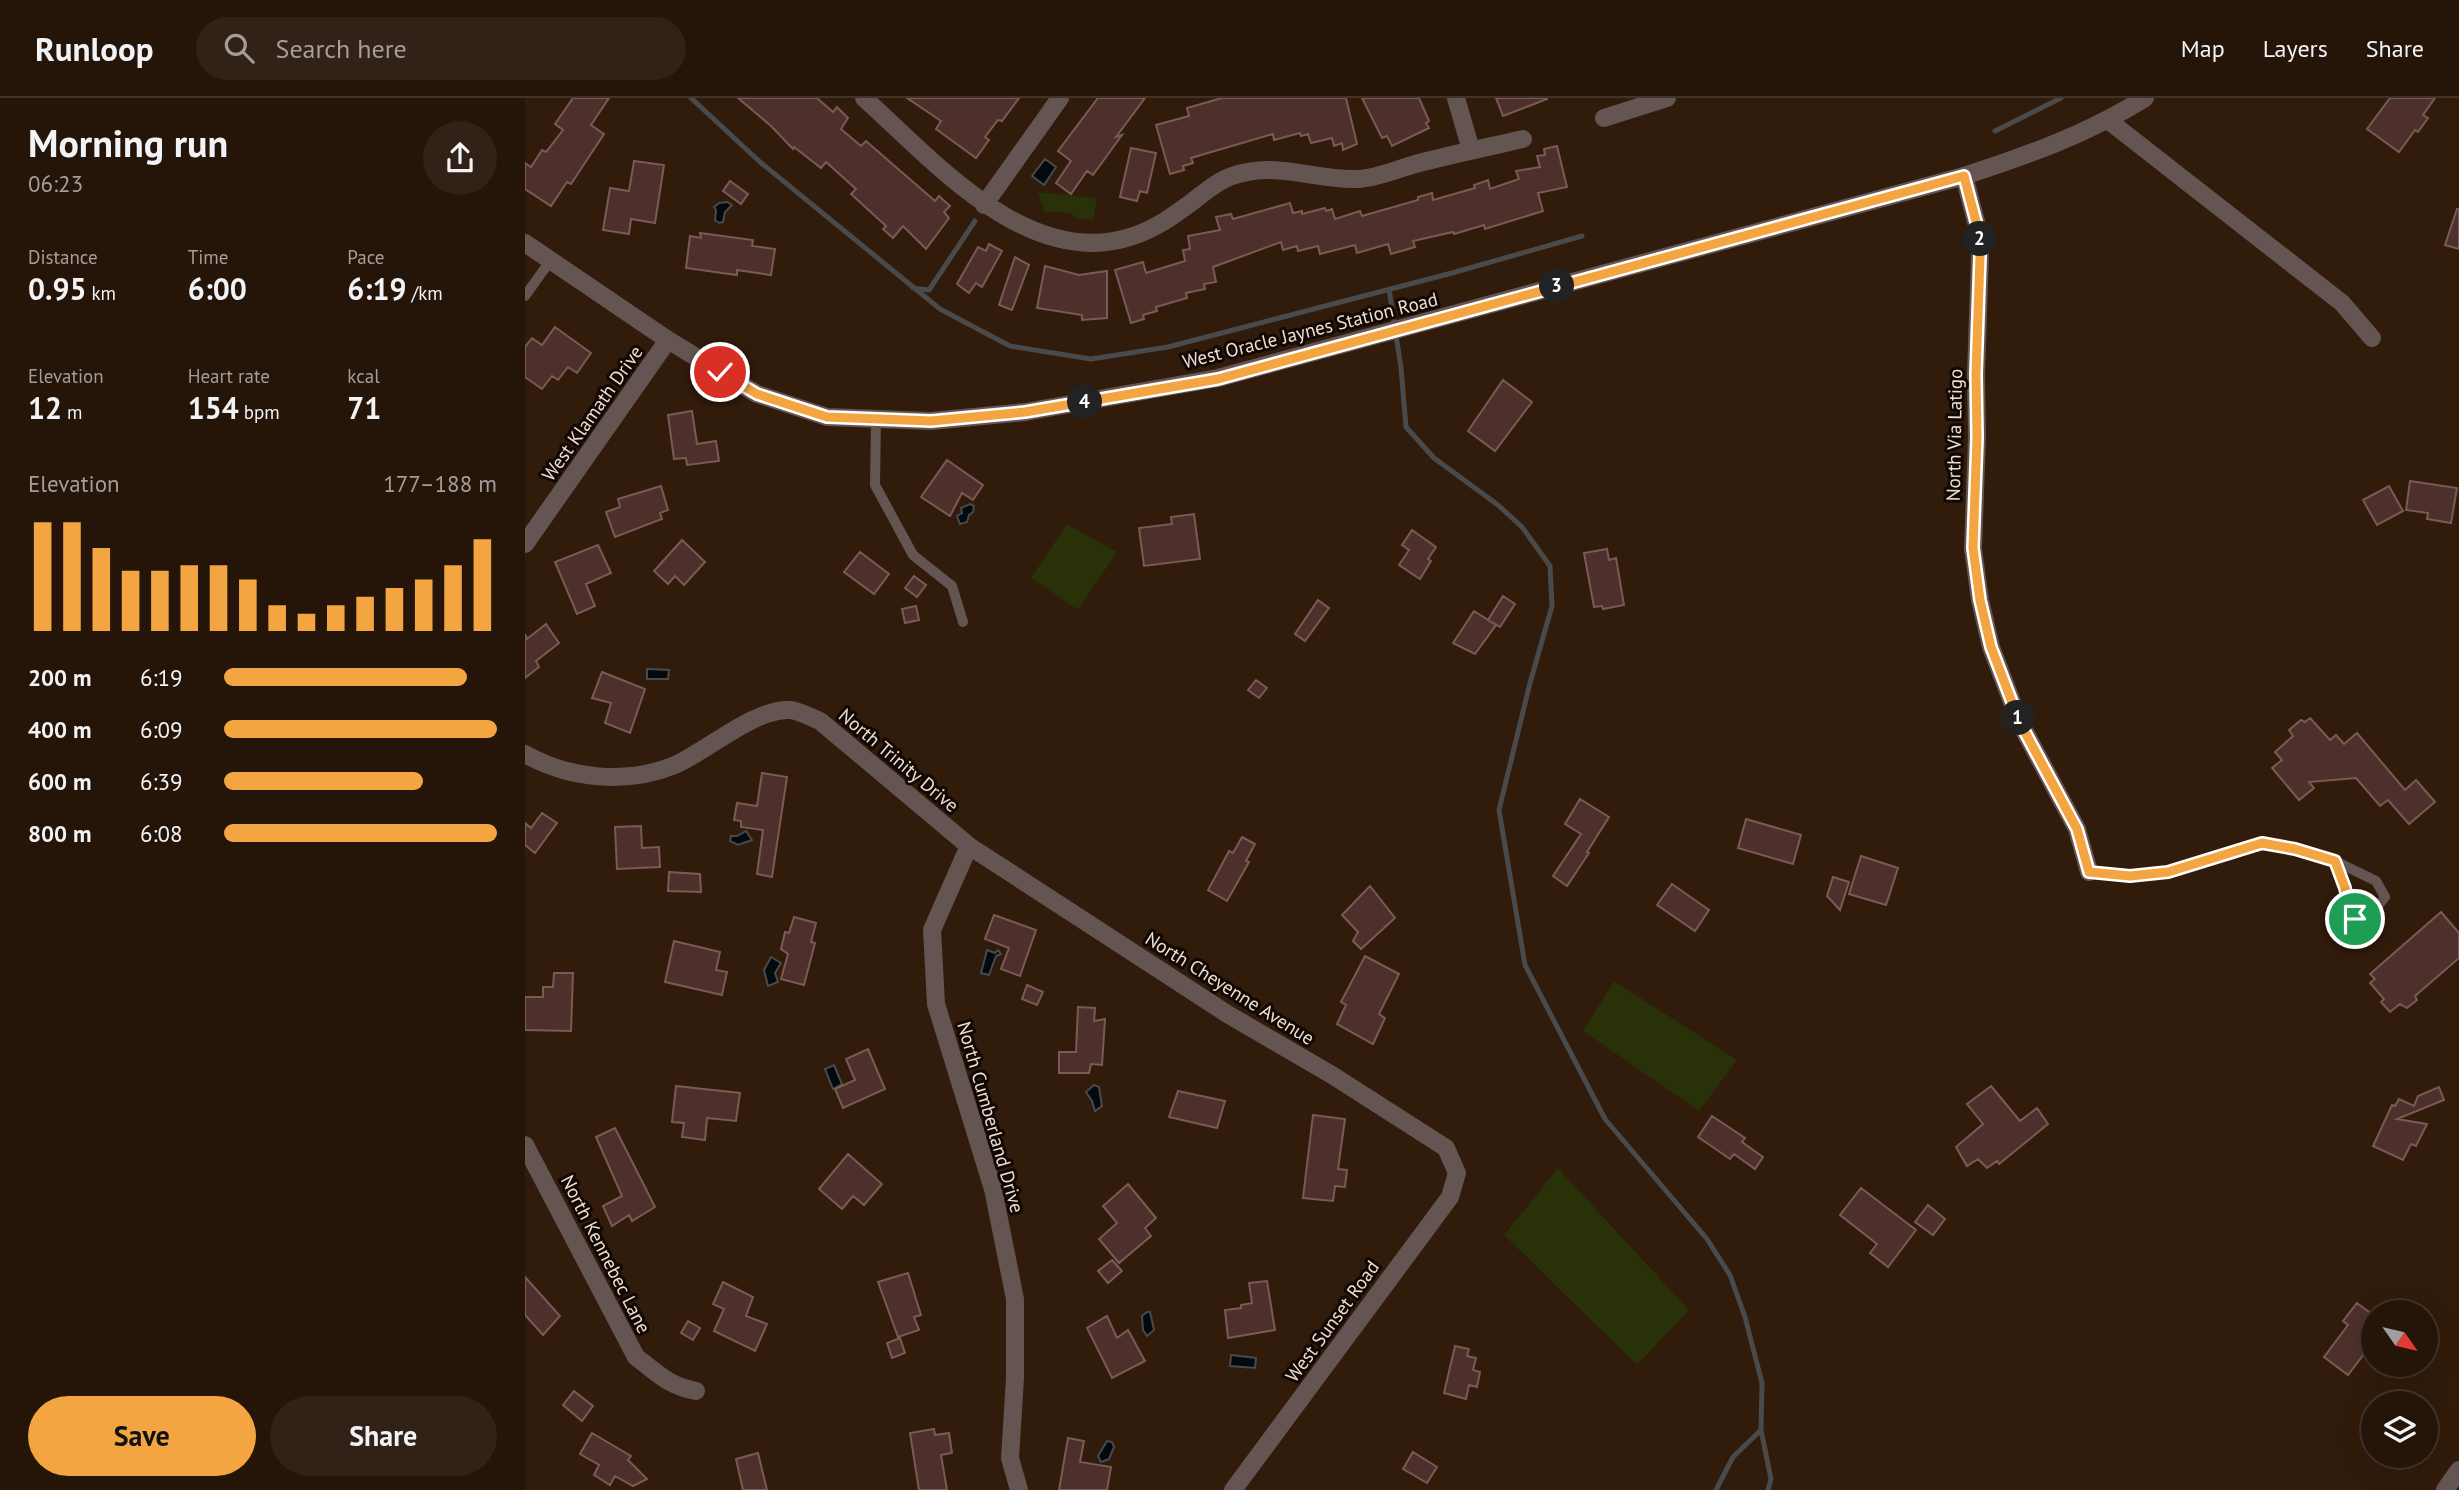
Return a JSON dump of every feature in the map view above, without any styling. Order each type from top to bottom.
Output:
[{"type":"street","points":[[864,98],[984,205],[1041,235],[1067,243],[1095,243],[1129,238],[1152,229],[1231,176],[1263,170],[1289,170],[1334,178],[1360,179],[1523,139]]},
{"type":"street","points":[[984,205],[1060,98]]},
{"type":"street","points":[[1455,98],[1471,150]]},
{"type":"street","points":[[1964,176],[2039,152],[2109,121],[2145,98]]},
{"type":"street","points":[[1604,118],[1658,99]]},
{"type":"street","points":[[2109,121],[2342,303],[2372,338]]},
{"type":"street","name":"West Oracle Jaynes Station Road","points":[[525,243],[668,341],[757,394],[827,417],[931,421],[1025,412],[1218,379],[1964,176]]},
{"type":"street","name":"North Via Latigo","points":[[1964,176],[1979,233],[1980,256],[1973,548],[1980,600],[1991,647],[2020,723],[2077,829],[2089,872]]},
{"type":"street","name":"West Klamath Drive","points":[[525,544],[668,341]]},
{"type":"street","name":"North Trinity Drive","points":[[525,755],[544,765],[578,774],[602,777],[643,775],[675,764],[762,715],[789,710],[820,721],[969,846]]},
{"type":"street","name":"North Cheyenne Avenue","points":[[969,846],[1229,1015],[1332,1075],[1446,1148],[1457,1173]]},
{"type":"street","name":"North Cumberland Drive","points":[[969,846],[932,930],[936,1004],[993,1189],[1015,1299],[1015,1378],[1010,1458],[1019,1490]]},
{"type":"street","name":"North Kennebec Lane","points":[[525,1145],[636,1357],[676,1387],[696,1391]]},
{"type":"street","name":"West Sunset Road","points":[[1233,1490],[1450,1197],[1457,1173]]},
{"type":"street","points":[[2445,1490],[2459,1470]]},
{"type":"lane","points":[[525,296],[550,261]]},
{"type":"lane","points":[[876,419],[875,485],[913,555],[952,586],[963,622]]},
{"type":"lane","points":[[2089,872],[2130,876],[2168,872],[2262,843],[2335,861],[2376,881],[2385,897],[2369,917],[2355,919],[2335,861]]},
{"type":"green space","points":[[1038,192],[1097,198],[1093,220],[1078,219],[1070,213],[1044,212]]},
{"type":"green space","points":[[1067,524],[1117,552],[1078,610],[1031,578]]},
{"type":"green space","points":[[1614,981],[1737,1060],[1699,1111],[1583,1031]]},
{"type":"green space","points":[[1558,1168],[1689,1310],[1637,1365],[1504,1235]]},
{"type":"shaded area","points":[[1045,159],[1056,167],[1044,185],[1032,176]]},
{"type":"shaded area","points":[[727,202],[732,205],[725,212],[723,222],[719,223],[715,220],[714,207]]},
{"type":"shaded area","points":[[970,504],[974,506],[973,512],[967,522],[960,524],[957,516],[962,513],[961,508]]},
{"type":"shaded area","points":[[647,669],[669,670],[668,679],[647,679]]},
{"type":"shaded area","points":[[746,831],[752,840],[738,845],[730,841],[731,836]]},
{"type":"shaded area","points":[[987,950],[995,953],[998,950],[1001,954],[996,956],[989,975],[981,973]]},
{"type":"shaded area","points":[[771,957],[781,963],[775,973],[778,982],[768,986],[764,970]]},
{"type":"shaded area","points":[[834,1065],[842,1084],[833,1089],[825,1069]]},
{"type":"shaded area","points":[[1094,1085],[1099,1087],[1102,1106],[1095,1111],[1086,1092]]},
{"type":"shaded area","points":[[1150,1312],[1154,1330],[1147,1336],[1143,1330],[1142,1316]]},
{"type":"shaded area","points":[[1231,1355],[1256,1358],[1255,1368],[1230,1366]]},
{"type":"shaded area","points":[[1107,1441],[1112,1442],[1114,1447],[1109,1459],[1101,1462],[1098,1456]]},
{"type":"building","points":[[573,98],[609,98],[591,125],[604,134],[571,184],[567,182],[551,206],[525,189],[525,163],[531,167],[542,150],[546,152],[563,130],[555,124]]},
{"type":"building","points":[[738,98],[817,98],[833,112],[837,107],[848,118],[841,129],[861,146],[866,141],[935,201],[939,196],[950,206],[944,212],[949,218],[926,249],[903,226],[893,238],[883,229],[886,226],[851,194],[856,189],[826,162],[821,168],[794,147],[793,149]]},
{"type":"building","points":[[907,98],[1019,98],[1002,121],[998,120],[985,137],[989,140],[976,158],[936,129],[941,121]]},
{"type":"building","points":[[1098,98],[1145,98],[1116,137],[1122,135],[1093,175],[1087,171],[1071,194],[1056,183],[1071,161],[1058,151]]},
{"type":"building","points":[[1222,98],[1346,98],[1357,144],[1343,150],[1342,143],[1334,146],[1332,138],[1311,143],[1308,134],[1301,136],[1300,133],[1274,140],[1273,134],[1191,158],[1193,163],[1183,166],[1184,170],[1170,174],[1156,125],[1189,116],[1187,108]]},
{"type":"building","points":[[1362,98],[1419,98],[1429,121],[1426,123],[1429,128],[1392,146],[1387,136],[1382,138]]},
{"type":"building","points":[[1496,98],[1547,98],[1547,99],[1503,116]]},
{"type":"building","points":[[2390,98],[2435,98],[2423,115],[2428,118],[2418,132],[2415,130],[2399,152],[2367,129]]},
{"type":"building","points":[[1557,146],[1567,187],[1538,193],[1543,211],[1485,229],[1484,225],[1454,234],[1453,232],[1413,241],[1415,247],[1391,254],[1388,244],[1357,253],[1355,245],[1320,254],[1318,246],[1298,251],[1297,246],[1283,250],[1281,242],[1213,267],[1216,282],[1204,284],[1205,289],[1186,293],[1187,298],[1156,307],[1157,311],[1143,315],[1144,319],[1131,323],[1115,270],[1143,262],[1146,273],[1185,261],[1183,250],[1190,249],[1188,236],[1220,230],[1216,217],[1231,214],[1233,219],[1290,203],[1293,213],[1302,211],[1302,214],[1325,208],[1326,211],[1332,209],[1335,219],[1360,211],[1362,216],[1418,200],[1418,197],[1432,193],[1433,200],[1475,188],[1474,185],[1488,180],[1490,189],[1519,179],[1516,171],[1540,167],[1537,156],[1545,155],[1544,149]]},
{"type":"building","points":[[1131,148],[1156,153],[1147,193],[1140,191],[1137,201],[1120,197]]},
{"type":"building","points":[[634,161],[664,165],[655,223],[631,219],[629,234],[603,230],[610,188],[629,191]]},
{"type":"building","points":[[730,181],[748,194],[741,204],[723,191]]},
{"type":"building","points":[[2459,209],[2459,249],[2445,245]]},
{"type":"building","points":[[700,233],[753,240],[752,246],[775,249],[771,275],[737,270],[737,275],[686,268],[690,236],[701,238]]},
{"type":"building","points":[[989,244],[1002,251],[982,287],[976,283],[969,293],[957,284],[978,247],[986,251]]},
{"type":"building","points":[[1015,257],[1029,265],[1012,310],[999,305]]},
{"type":"building","points":[[1045,266],[1079,275],[1107,271],[1107,318],[1082,320],[1082,315],[1037,308]]},
{"type":"building","points":[[555,327],[591,353],[577,373],[568,367],[558,380],[552,376],[542,389],[525,377],[525,347],[532,338],[542,345]]},
{"type":"building","points":[[1503,380],[1532,402],[1495,451],[1468,431]]},
{"type":"building","points":[[692,411],[697,444],[716,441],[719,461],[687,465],[686,458],[674,459],[668,415]]},
{"type":"building","points":[[947,460],[983,485],[973,500],[962,493],[950,516],[921,497]]},
{"type":"building","points":[[2410,481],[2457,488],[2451,523],[2427,519],[2428,513],[2406,510]]},
{"type":"building","points":[[661,486],[668,510],[660,513],[662,519],[615,537],[606,512],[620,507],[618,499]]},
{"type":"building","points":[[2389,486],[2403,511],[2377,525],[2363,500]]},
{"type":"building","points":[[1194,514],[1200,559],[1144,566],[1139,528],[1172,524],[1171,517]]},
{"type":"building","points":[[1412,530],[1436,547],[1420,579],[1399,565],[1409,550],[1402,545]]},
{"type":"building","points":[[682,540],[705,562],[684,585],[675,576],[668,584],[654,571]]},
{"type":"building","points":[[598,545],[611,573],[586,584],[595,606],[577,614],[555,562]]},
{"type":"building","points":[[1607,549],[1609,560],[1616,558],[1624,605],[1603,609],[1602,606],[1594,607],[1584,553]]},
{"type":"building","points":[[860,552],[889,574],[874,594],[844,572]]},
{"type":"building","points":[[914,576],[926,585],[917,597],[905,588]]},
{"type":"building","points":[[1503,596],[1515,604],[1500,627],[1488,620]]},
{"type":"building","points":[[1318,600],[1329,608],[1305,641],[1295,634]]},
{"type":"building","points":[[916,606],[919,620],[905,623],[902,609]]},
{"type":"building","points":[[1474,611],[1496,625],[1475,654],[1453,643]]},
{"type":"building","points":[[546,624],[559,643],[536,661],[539,667],[525,678],[525,634],[527,639]]},
{"type":"building","points":[[602,672],[645,689],[630,733],[605,723],[611,703],[592,698]]},
{"type":"building","points":[[1256,680],[1267,688],[1259,698],[1248,690]]},
{"type":"building","points":[[2310,718],[2330,740],[2336,735],[2344,744],[2357,733],[2405,790],[2416,780],[2435,802],[2409,824],[2388,800],[2380,806],[2356,778],[2309,782],[2314,788],[2299,800],[2272,768],[2282,760],[2275,752],[2293,736],[2289,730],[2301,720],[2305,722]]},
{"type":"building","points":[[762,773],[787,777],[772,877],[757,874],[763,830],[741,827],[741,821],[734,820],[737,803],[757,806]]},
{"type":"building","points":[[1580,799],[1609,817],[1567,886],[1553,876],[1581,834],[1565,824]]},
{"type":"building","points":[[542,813],[557,823],[535,853],[525,845],[525,823],[531,828]]},
{"type":"building","points":[[1746,819],[1801,835],[1793,864],[1738,848]]},
{"type":"building","points":[[641,826],[642,848],[659,847],[660,867],[617,869],[615,827]]},
{"type":"building","points":[[1242,837],[1255,844],[1246,861],[1249,862],[1227,901],[1208,890],[1229,851],[1233,853]]},
{"type":"building","points":[[1861,856],[1898,868],[1886,905],[1849,894]]},
{"type":"building","points":[[669,872],[700,874],[701,892],[668,891]]},
{"type":"building","points":[[1833,877],[1849,882],[1840,910],[1827,896]]},
{"type":"building","points":[[1672,884],[1709,910],[1695,931],[1657,905]]},
{"type":"building","points":[[1370,886],[1395,918],[1361,949],[1353,941],[1358,932],[1342,915]]},
{"type":"building","points":[[2441,912],[2459,933],[2459,958],[2415,996],[2417,1000],[2407,1008],[2400,1004],[2390,1012],[2381,1002],[2384,999],[2370,983],[2375,979],[2370,974]]},
{"type":"building","points":[[994,915],[1036,930],[1020,976],[1001,969],[1009,948],[985,939]]},
{"type":"building","points":[[794,917],[816,923],[811,942],[815,943],[804,985],[781,979],[788,954],[781,949],[785,932],[789,933]]},
{"type":"building","points":[[674,941],[720,952],[716,970],[727,972],[722,995],[665,982]]},
{"type":"building","points":[[1365,956],[1399,974],[1379,1014],[1385,1018],[1373,1044],[1337,1024],[1346,1005],[1341,1002]]},
{"type":"building","points":[[554,973],[573,973],[571,1031],[525,1030],[525,997],[543,997],[543,987],[553,987]]},
{"type":"building","points":[[1027,985],[1043,992],[1037,1005],[1022,999]]},
{"type":"building","points":[[1078,1007],[1095,1008],[1094,1021],[1105,1019],[1102,1065],[1091,1064],[1089,1073],[1059,1073],[1059,1052],[1076,1052]]},
{"type":"building","points":[[868,1049],[885,1089],[843,1108],[835,1089],[855,1080],[846,1059]]},
{"type":"building","points":[[676,1086],[740,1093],[736,1121],[707,1118],[705,1140],[682,1137],[684,1123],[672,1122]]},
{"type":"building","points":[[1991,1086],[2020,1121],[2037,1108],[2048,1124],[1999,1164],[1997,1161],[1987,1168],[1978,1159],[1967,1166],[1956,1147],[1983,1124],[1967,1104]]},
{"type":"building","points":[[2439,1087],[2444,1100],[2397,1119],[2427,1124],[2416,1146],[2411,1144],[2403,1160],[2373,1146],[2392,1105],[2395,1106],[2399,1099],[2414,1106],[2418,1096]]},
{"type":"building","points":[[1178,1091],[1225,1101],[1217,1128],[1169,1117]]},
{"type":"building","points":[[1313,1115],[1345,1119],[1338,1169],[1347,1170],[1345,1187],[1335,1186],[1333,1201],[1303,1198]]},
{"type":"building","points":[[1712,1116],[1745,1138],[1742,1142],[1763,1157],[1755,1169],[1734,1154],[1730,1159],[1698,1137]]},
{"type":"building","points":[[615,1128],[655,1207],[632,1221],[629,1215],[612,1226],[603,1206],[622,1196],[596,1137]]},
{"type":"building","points":[[848,1154],[882,1184],[864,1205],[853,1196],[842,1209],[819,1189]]},
{"type":"building","points":[[1128,1184],[1156,1218],[1145,1228],[1151,1236],[1119,1263],[1099,1239],[1117,1223],[1103,1206]]},
{"type":"building","points":[[1861,1188],[1916,1230],[1888,1267],[1870,1253],[1877,1244],[1840,1215]]},
{"type":"building","points":[[1928,1205],[1945,1219],[1933,1235],[1915,1222]]},
{"type":"building","points":[[1112,1260],[1122,1271],[1108,1283],[1098,1271]]},
{"type":"building","points":[[908,1273],[921,1315],[914,1317],[919,1330],[898,1337],[878,1282]]},
{"type":"building","points":[[525,1277],[560,1316],[543,1335],[525,1315]]},
{"type":"building","points":[[1267,1281],[1275,1330],[1228,1338],[1225,1310],[1252,1303],[1249,1283]]},
{"type":"building","points":[[723,1282],[753,1297],[746,1316],[767,1324],[755,1351],[714,1331],[724,1309],[713,1304]]},
{"type":"building","points":[[2357,1303],[2361,1306],[2361,1358],[2348,1375],[2324,1357],[2348,1325],[2343,1321]]},
{"type":"building","points":[[1107,1316],[1117,1338],[1128,1330],[1145,1361],[1112,1378],[1087,1328]]},
{"type":"building","points":[[688,1321],[700,1328],[693,1340],[681,1333]]},
{"type":"building","points":[[900,1338],[905,1353],[892,1358],[887,1343]]},
{"type":"building","points":[[1455,1346],[1469,1349],[1467,1356],[1476,1358],[1473,1370],[1480,1372],[1477,1387],[1469,1385],[1466,1399],[1444,1393]]},
{"type":"building","points":[[574,1391],[593,1406],[582,1421],[563,1405]]},
{"type":"building","points":[[934,1429],[935,1435],[949,1433],[952,1453],[941,1455],[947,1490],[919,1490],[910,1433]]},
{"type":"building","points":[[592,1433],[631,1456],[628,1460],[647,1479],[633,1486],[615,1476],[610,1485],[594,1475],[599,1465],[580,1454]]},
{"type":"building","points":[[1068,1438],[1084,1441],[1080,1462],[1111,1467],[1107,1490],[1059,1490]]},
{"type":"building","points":[[1413,1452],[1437,1467],[1427,1483],[1403,1469]]},
{"type":"building","points":[[758,1453],[767,1490],[743,1490],[736,1459]]},
{"type":"waterway","points":[[691,98],[760,162],[940,309],[1010,346],[1091,359],[1168,347],[1582,236]]},
{"type":"waterway","points":[[1995,131],[2061,98]]},
{"type":"waterway","points":[[913,288],[929,290],[975,221]]},
{"type":"waterway","points":[[1389,289],[1401,368],[1406,427],[1434,458],[1498,505],[1522,527],[1550,566],[1552,606],[1499,810],[1525,965],[1605,1119],[1707,1239],[1730,1275],[1745,1317],[1762,1383],[1761,1430],[1771,1479],[1768,1490]]},
{"type":"waterway","points":[[1716,1490],[1733,1457],[1761,1430]]},
{"type":"route","points":[[720,372],[757,394],[827,417],[931,421],[1025,412],[1218,379],[1964,176],[1979,233],[1980,256],[1973,548],[1980,600],[1991,647],[2020,723],[2077,829],[2089,872],[2130,876],[2168,872],[2262,843],[2335,861],[2355,919]]}]
